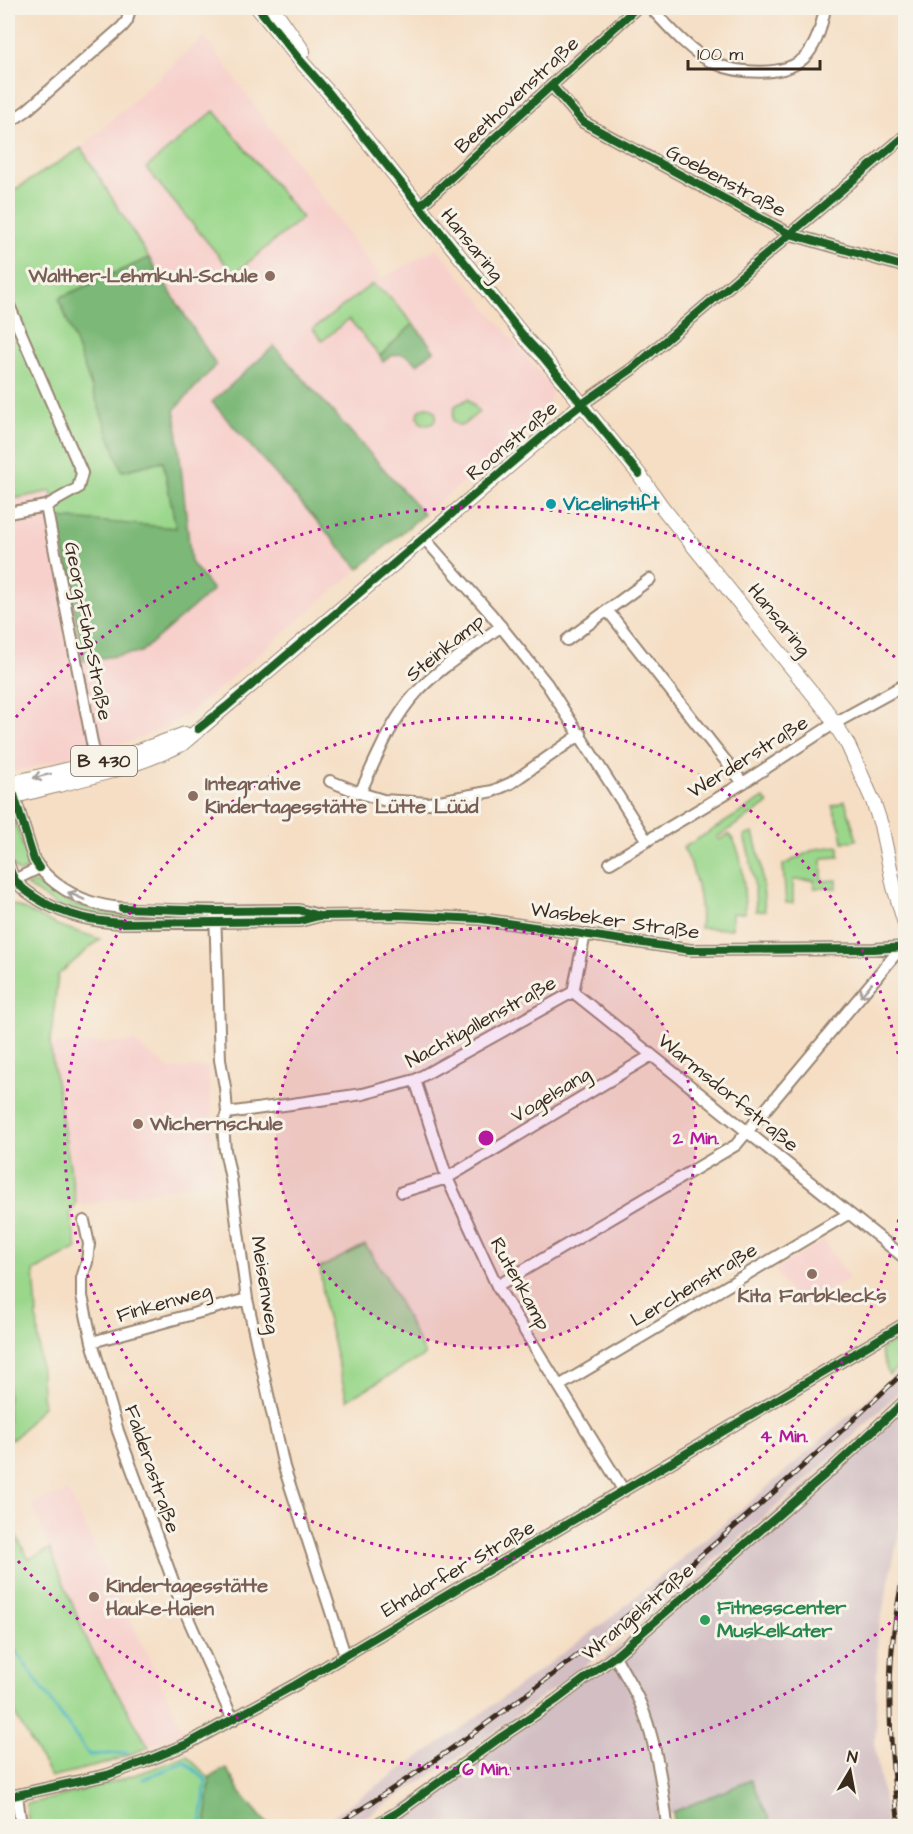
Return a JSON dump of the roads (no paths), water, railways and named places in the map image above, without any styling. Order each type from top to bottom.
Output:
[{"type":"main road","name":"Hansaring","points":[[258,8],[526,339],[582,404],[835,723],[859,766],[873,801],[906,927]]},
{"type":"main road","name":"Hansaring","points":[[273,8],[329,93]]},
{"type":"main road","name":"Roonstraße","points":[[9,791],[119,769],[152,758],[182,744],[582,404]]},
{"type":"main road","name":"Roonstraße","points":[[9,791],[128,755],[198,729]]},
{"type":"street","points":[[8,123],[26,111],[122,27],[127,21],[130,8]]},
{"type":"street","name":"Beethovenstraße","points":[[420,206],[636,8]]},
{"type":"street","points":[[651,8],[682,40],[714,63],[741,71],[764,73],[788,67],[806,56],[822,27],[825,8]]},
{"type":"street","name":"Goebenstraße","points":[[552,86],[583,122],[790,234],[906,267]]},
{"type":"street","name":"Roonstraße","points":[[582,404],[632,369],[906,135]]},
{"type":"street","points":[[8,303],[81,473],[78,488],[45,506],[8,513]]},
{"type":"street","name":"Georg-Fuhg-Straße","points":[[45,506],[96,763]]},
{"type":"street","name":"Steinkamp","points":[[424,538],[501,626],[547,684],[647,841]]},
{"type":"street","points":[[567,640],[650,579]]},
{"type":"street","points":[[608,611],[743,783]]},
{"type":"street","name":"Steinkamp","points":[[360,793],[399,714],[416,692],[432,677],[501,626]]},
{"type":"street","name":"Werderstraße","points":[[610,863],[743,783],[835,723],[906,684]]},
{"type":"street","points":[[330,781],[383,800],[429,803],[493,791],[511,783],[580,734]]},
{"type":"street","name":"Wasbeker Straße","points":[[9,791],[34,860],[49,880],[68,892],[90,901],[122,908],[300,921],[319,916],[459,917],[495,920],[690,950],[906,947]]},
{"type":"street","name":"Wasbeker Straße","points":[[8,863],[11,882],[44,903],[78,918],[123,923],[215,916]]},
{"type":"street","points":[[11,882],[39,868]]},
{"type":"street","name":"Meisenweg","points":[[215,916],[220,1060],[227,1113],[223,1126],[225,1150],[247,1299],[284,1467],[345,1655]]},
{"type":"street","points":[[573,992],[585,934]]},
{"type":"street","points":[[497,1286],[736,1145],[899,950],[906,947]]},
{"type":"street","name":"Nachtigallenstraße","points":[[227,1113],[363,1094],[416,1080],[573,992]]},
{"type":"street","name":"Warmsdorfstraße","points":[[573,992],[906,1259]]},
{"type":"street","name":"Vogelsang","points":[[402,1192],[447,1178],[652,1055]]},
{"type":"street","name":"Rutenkamp","points":[[416,1080],[447,1178],[497,1286],[624,1491]]},
{"type":"street","name":"Lerchenstraße","points":[[559,1386],[848,1214]]},
{"type":"street","name":"Falderastraße","points":[[84,1221],[89,1244],[82,1278],[82,1296],[92,1342],[118,1431],[180,1600],[233,1720]]},
{"type":"street","name":"Finkenweg","points":[[92,1342],[247,1299]]},
{"type":"street","name":"Ehndorfer Straße","points":[[12,1796],[107,1775],[187,1744],[233,1720],[906,1323]]},
{"type":"street","name":"Wrangelstraße","points":[[374,1827],[555,1701],[615,1656],[833,1468],[906,1400]]},
{"type":"street","points":[[615,1656],[644,1715],[654,1749],[665,1804],[667,1827]]},
{"type":"street","points":[[12,1796],[21,1827]]},
{"type":"waterway","points":[[8,1640],[89,1755],[128,1753]]},
{"type":"waterway","points":[[143,1779],[185,1762],[206,1780],[201,1826]]},
{"type":"railway","points":[[335,1826],[486,1724],[632,1613],[772,1494],[906,1370]]},
{"type":"railway","points":[[899,1826],[892,1753],[890,1679],[894,1630],[906,1562]]},
{"type":"place","name":"Walther-Lehmkuhl-Schule","points":[[270,276]]},
{"type":"place","name":"Vicelinstift","points":[[551,504]]},
{"type":"place","name":"Integrative Kindertagesstätte Lütte Lüüd","points":[[193,796]]},
{"type":"place","name":"Wichernschule","points":[[138,1124]]},
{"type":"place","name":"Kita Farbklecks","points":[[812,1274]]},
{"type":"place","name":"Kindertagesstätte Hauke-Haien","points":[[94,1597]]},
{"type":"place","name":"Fitnesscenter Muskelkater","points":[[705,1620]]}]
